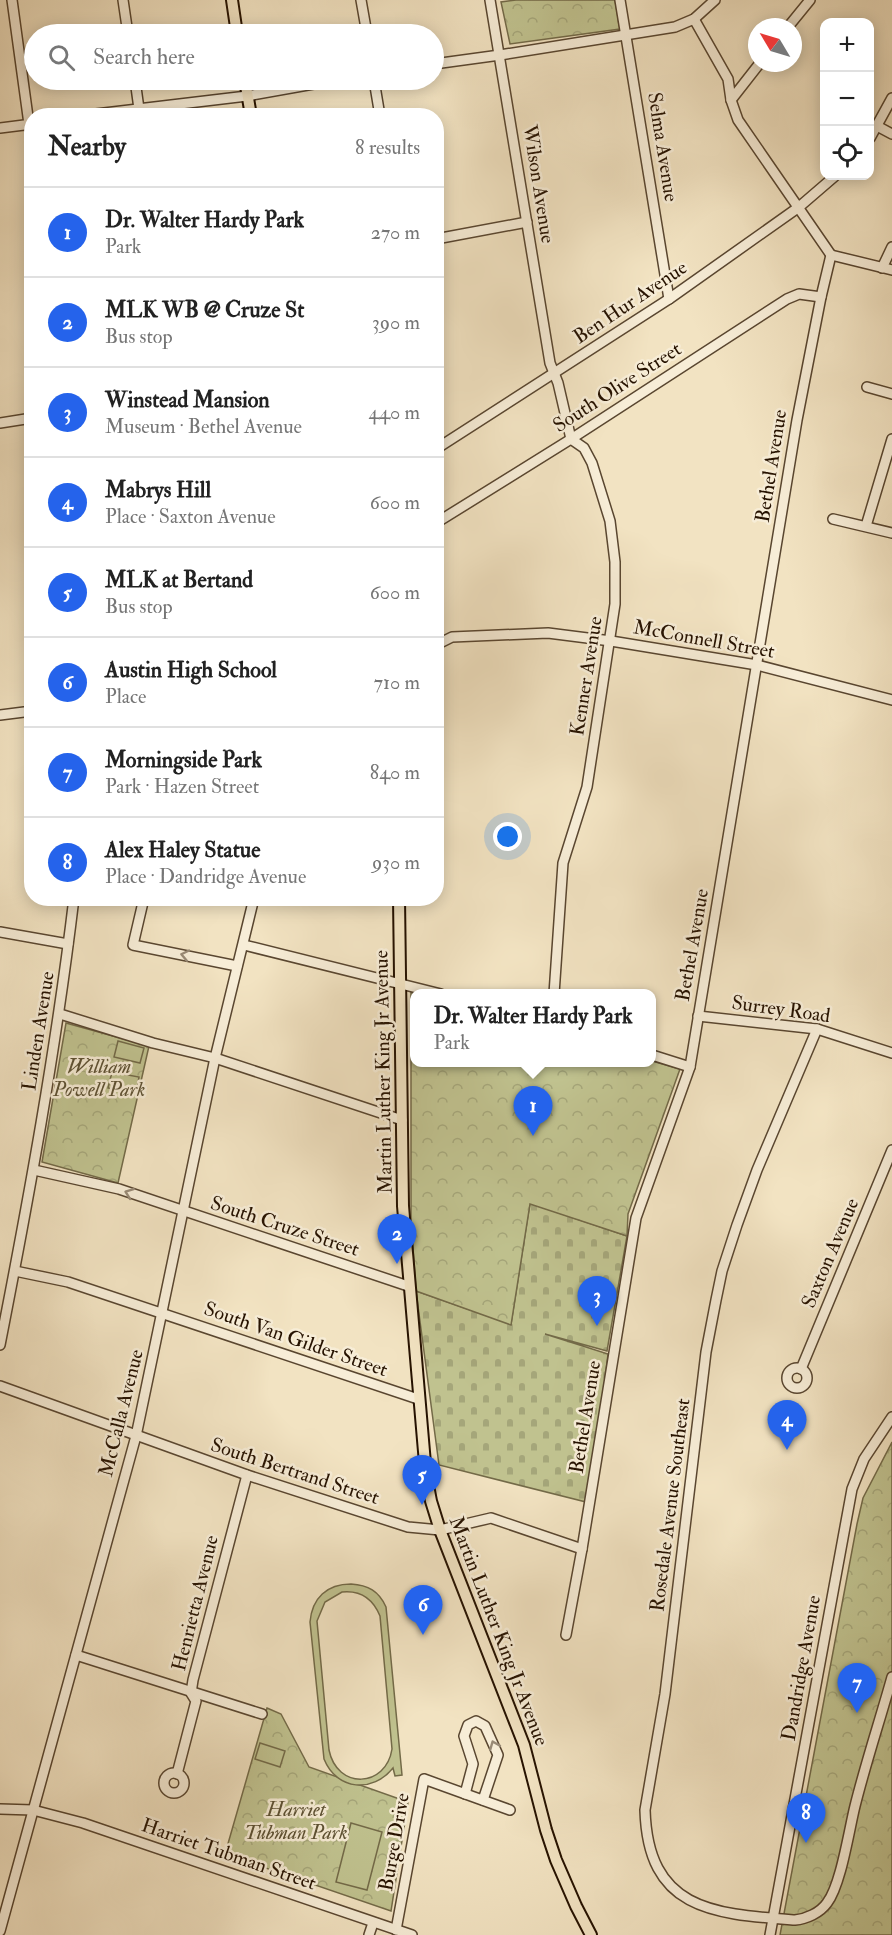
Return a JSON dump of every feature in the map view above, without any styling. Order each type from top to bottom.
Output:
[{"type":"main road","points":[[232,0],[236,24]]},
{"type":"main road","points":[[247,90],[250,108]]},
{"type":"main road","name":"Martin Luther King Jr Avenue","points":[[399,906],[403,1206],[408,1286],[426,1475],[440,1530],[524,1745],[556,1860],[591,1935]]},
{"type":"street","points":[[12,0],[24,83]]},
{"type":"street","points":[[123,0],[127,24]]},
{"type":"street","points":[[361,0],[365,24]]},
{"type":"street","name":"Wilson Avenue","points":[[490,0],[550,363],[555,373]]},
{"type":"street","name":"Selma Avenue","points":[[620,0],[669,299]]},
{"type":"street","points":[[444,63],[680,26],[694,19],[715,0]]},
{"type":"street","points":[[795,18],[810,0]]},
{"type":"street","points":[[694,19],[728,79],[730,100],[738,120],[831,255],[887,269],[892,247]]},
{"type":"street","points":[[730,100],[753,72]]},
{"type":"street","points":[[25,90],[28,108]]},
{"type":"street","points":[[137,90],[140,108]]},
{"type":"street","points":[[162,108],[281,90]]},
{"type":"street","points":[[376,90],[379,108]]},
{"type":"street","points":[[874,131],[892,98]]},
{"type":"street","points":[[0,128],[24,125]]},
{"type":"street","points":[[877,126],[892,134]]},
{"type":"street","name":"Ben Hur Avenue","points":[[444,444],[669,299],[799,207],[830,180]]},
{"type":"street","points":[[444,237],[527,222]]},
{"type":"street","name":"Bethel Avenue","points":[[566,1635],[636,1218],[690,1067],[797,420],[831,255]]},
{"type":"street","name":"South Olive Street","points":[[444,518],[787,299],[805,293],[821,297]]},
{"type":"street","name":"Kenner Avenue","points":[[554,989],[563,863],[587,787],[611,641],[616,583],[610,521],[592,463],[584,448],[571,439],[555,373]]},
{"type":"street","points":[[867,387],[892,394]]},
{"type":"street","points":[[0,423],[24,419]]},
{"type":"street","points":[[866,526],[892,439]]},
{"type":"street","points":[[833,519],[892,533]]},
{"type":"street","name":"McConnell Street","points":[[444,641],[452,637],[548,633],[611,641],[757,665],[892,700]]},
{"type":"street","points":[[0,715],[24,712]]},
{"type":"street","name":"Linden Avenue","points":[[0,1345],[60,1014],[73,906]]},
{"type":"street","points":[[142,906],[134,945],[237,966]]},
{"type":"street","name":"McCalla Avenue","points":[[0,1931],[136,1436],[215,1058],[252,906]]},
{"type":"street","points":[[0,932],[68,944]]},
{"type":"street","points":[[244,945],[426,989]]},
{"type":"street","points":[[60,1014],[153,1043],[215,1058],[402,1120]]},
{"type":"street","name":"Surrey Road","points":[[699,1016],[817,1029],[892,1053]]},
{"type":"street","name":"Rosedale Avenue Southeast","points":[[817,1029],[757,1170],[737,1225],[722,1271],[706,1352],[665,1694],[645,1810],[645,1828],[649,1845],[665,1879],[677,1893],[696,1905],[714,1911],[773,1918],[803,1919],[819,1911],[828,1903],[840,1872],[855,1806],[892,1677]]},
{"type":"street","points":[[656,1057],[690,1067]]},
{"type":"street","name":"Saxton Avenue","points":[[801,1369],[892,1150]]},
{"type":"street","name":"South Cruze Street","points":[[33,1170],[119,1189],[408,1286]]},
{"type":"street","name":"South Van Gilder Street","points":[[15,1271],[68,1282],[163,1312],[418,1399]]},
{"type":"street","name":"South Bertrand Street","points":[[0,1386],[247,1475],[408,1527],[440,1530],[491,1518],[582,1549]]},
{"type":"street","name":"Dandridge Avenue","points":[[770,1935],[852,1489],[864,1460],[892,1417]]},
{"type":"street","name":"Henrietta Avenue","points":[[177,1774],[196,1701],[191,1693],[247,1475]]},
{"type":"street","points":[[76,1655],[262,1714]]},
{"type":"street","points":[[465,1794],[473,1764],[464,1736],[468,1725],[476,1721],[485,1726],[498,1755],[483,1800]]},
{"type":"street","name":"Burge Drive","points":[[396,1930],[424,1779],[510,1810]]},
{"type":"street","name":"Harriet Tubman Street","points":[[0,1809],[33,1810],[83,1823],[412,1935]]},
{"type":"street","points":[[369,1935],[373,1923]]},
{"type":"green space","points":[[615,0],[620,29],[510,44],[501,2]]},
{"type":"green space","name":"William Powell Park","points":[[66,1023],[149,1046],[118,1183],[42,1162]]},
{"type":"green space","points":[[118,1041],[144,1048],[140,1063],[114,1057]]},
{"type":"green space","points":[[656,1062],[680,1069],[628,1214],[627,1236],[530,1204],[511,1325],[416,1291],[411,1219],[411,1067],[656,1067]]},
{"type":"green space","points":[[112,1072],[139,1077],[136,1094],[108,1088]]},
{"type":"green space","points":[[530,1203],[627,1236],[607,1351],[545,1334],[608,1354],[590,1503],[439,1465],[416,1291],[511,1324]]},
{"type":"green space","points":[[892,1442],[892,1935],[780,1935],[857,1524],[863,1498]]},
{"type":"green space","points":[[342,1585],[368,1587],[380,1597],[386,1607],[402,1775],[395,1776],[393,1768],[376,1782],[366,1785],[346,1783],[330,1770],[324,1759],[310,1622],[314,1606],[322,1594]],"holes":[[[342,1592],[361,1594],[370,1600],[380,1616],[392,1749],[388,1762],[381,1771],[372,1777],[361,1779],[351,1778],[341,1772],[334,1763],[329,1750],[317,1621],[325,1602]]]},
{"type":"green space","name":"Harriet Tubman Park","points":[[267,1708],[281,1714],[309,1767],[408,1802],[391,1911],[225,1854]]},
{"type":"green space","points":[[260,1743],[285,1751],[280,1767],[255,1759]]},
{"type":"green space","points":[[351,1823],[382,1832],[367,1890],[336,1882]]},
{"type":"place","name":"Dr. Walter Hardy Park","points":[[533,1136]]},
{"type":"place","name":"MLK WB @ Cruze St","points":[[397,1264]]},
{"type":"place","name":"Winstead Mansion","points":[[597,1326]]},
{"type":"place","name":"Mabrys Hill","points":[[787,1450]]},
{"type":"place","name":"MLK at Bertand","points":[[422,1505]]},
{"type":"place","name":"Austin High School","points":[[423,1635]]},
{"type":"place","name":"Morningside Park","points":[[857,1713]]},
{"type":"place","name":"Alex Haley Statue","points":[[806,1843]]}]
